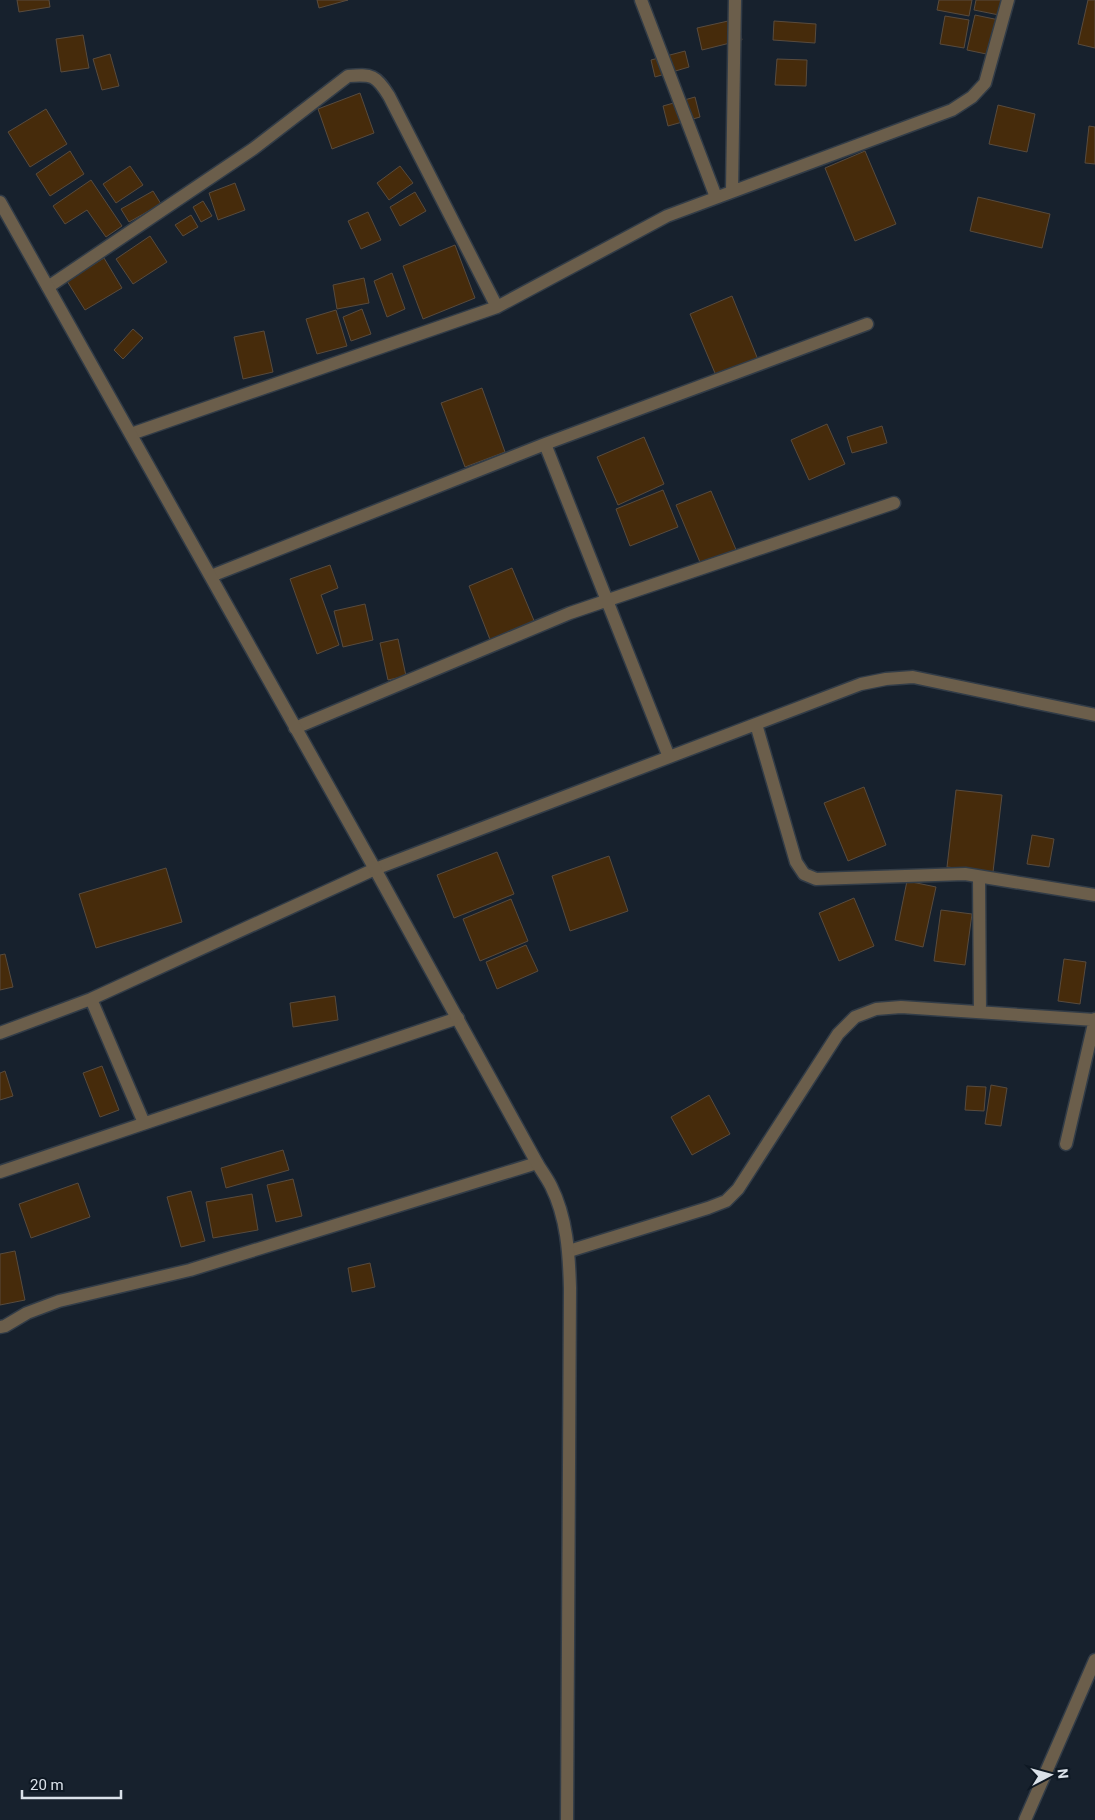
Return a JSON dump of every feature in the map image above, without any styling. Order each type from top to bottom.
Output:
[{"type":"street","points":[[641,0],[716,197]]},
{"type":"street","points":[[732,191],[735,0]]},
{"type":"street","points":[[131,434],[497,307],[667,216],[952,110],[972,97],[985,83],[1008,0]]},
{"type":"street","points":[[48,287],[253,149],[348,76],[368,74],[381,83],[389,96],[497,307]]},
{"type":"street","points":[[0,202],[551,1185],[564,1219],[569,1252],[567,1820]]},
{"type":"street","points":[[211,576],[545,444],[867,324]]},
{"type":"street","points":[[545,444],[669,757]]},
{"type":"street","points":[[295,728],[570,614],[894,503]]},
{"type":"street","points":[[0,1033],[90,999],[375,869],[860,684],[886,679],[913,677],[1095,715]]},
{"type":"street","points":[[756,724],[796,862],[804,874],[816,879],[965,874],[1095,895]]},
{"type":"street","points":[[979,877],[980,1012]]},
{"type":"street","points":[[90,999],[144,1123]]},
{"type":"street","points":[[569,1252],[726,1201],[738,1189],[838,1034],[855,1018],[876,1010],[900,1007],[1095,1020],[1066,1144]]},
{"type":"street","points":[[0,1172],[458,1018]]},
{"type":"street","points":[[0,1327],[6,1326],[27,1313],[59,1301],[190,1270],[537,1163]]},
{"type":"street","points":[[1024,1820],[1095,1660]]},
{"type":"building","points":[[17,0],[49,0],[50,7],[19,12]]},
{"type":"building","points":[[317,0],[348,0],[319,8]]},
{"type":"building","points":[[939,0],[972,0],[969,16],[937,10]]},
{"type":"building","points":[[976,0],[1007,0],[1004,16],[974,10]]},
{"type":"building","points":[[1088,0],[1095,0],[1095,48],[1078,44]]},
{"type":"building","points":[[975,15],[1004,21],[996,56],[967,50]]},
{"type":"building","points":[[945,16],[969,20],[964,48],[940,44]]},
{"type":"building","points":[[737,19],[742,40],[702,50],[697,28]]},
{"type":"building","points":[[774,21],[816,24],[815,43],[773,40]]},
{"type":"building","points":[[83,35],[89,68],[61,72],[56,39]]},
{"type":"building","points":[[685,51],[689,67],[655,77],[651,60]]},
{"type":"building","points":[[110,54],[119,86],[102,90],[93,59]]},
{"type":"building","points":[[777,59],[807,60],[806,86],[775,85]]},
{"type":"building","points":[[360,93],[374,133],[332,149],[318,109]]},
{"type":"building","points":[[695,97],[700,117],[668,126],[663,106]]},
{"type":"building","points":[[998,105],[1035,114],[1027,152],[989,144]]},
{"type":"building","points":[[46,109],[67,144],[30,167],[8,132]]},
{"type":"building","points":[[1089,126],[1095,127],[1095,164],[1085,163]]},
{"type":"building","points":[[70,151],[84,174],[50,196],[36,174]]},
{"type":"building","points":[[865,151],[896,224],[855,241],[825,168]]},
{"type":"building","points":[[130,166],[143,185],[116,203],[103,184]]},
{"type":"building","points":[[400,166],[413,183],[389,200],[377,183]]},
{"type":"building","points":[[91,180],[122,226],[106,237],[87,210],[65,224],[53,206]]},
{"type":"building","points":[[235,183],[245,210],[218,220],[209,193]]},
{"type":"building","points":[[153,191],[161,204],[129,222],[121,209]]},
{"type":"building","points":[[415,192],[426,211],[400,226],[390,207]]},
{"type":"building","points":[[978,197],[1050,214],[1042,248],[970,231]]},
{"type":"building","points":[[203,201],[212,216],[201,222],[193,207]]},
{"type":"building","points":[[368,212],[381,240],[361,249],[348,221]]},
{"type":"building","points":[[191,215],[198,227],[183,236],[175,225]]},
{"type":"building","points":[[150,236],[167,262],[133,284],[116,259]]},
{"type":"building","points":[[455,245],[475,298],[423,319],[403,266]]},
{"type":"building","points":[[104,258],[122,288],[85,310],[67,281]]},
{"type":"building","points":[[392,273],[405,309],[387,317],[374,281]]},
{"type":"building","points":[[364,278],[369,303],[337,309],[333,285]]},
{"type":"building","points":[[732,296],[761,367],[720,385],[690,314]]},
{"type":"building","points":[[362,309],[371,334],[351,341],[343,317]]},
{"type":"building","points":[[336,310],[347,346],[317,354],[306,319]]},
{"type":"building","points":[[133,329],[143,338],[123,359],[114,350]]},
{"type":"building","points":[[264,331],[273,372],[243,379],[234,337]]},
{"type":"building","points":[[482,388],[505,452],[465,467],[441,403]]},
{"type":"building","points":[[827,424],[845,464],[809,480],[791,440]]},
{"type":"building","points":[[882,426],[887,443],[852,453],[847,437]]},
{"type":"building","points":[[644,437],[664,484],[618,505],[597,457]]},
{"type":"building","points":[[663,490],[678,527],[630,546],[616,509]]},
{"type":"building","points":[[711,491],[737,552],[702,567],[676,505]]},
{"type":"building","points":[[330,565],[338,588],[321,595],[339,645],[317,654],[290,579]]},
{"type":"building","points":[[512,568],[535,623],[491,642],[469,586]]},
{"type":"building","points":[[365,604],[373,640],[343,647],[334,611]]},
{"type":"building","points":[[398,639],[406,676],[388,680],[380,643]]},
{"type":"building","points":[[864,787],[886,845],[848,861],[824,803]]},
{"type":"building","points":[[956,790],[1002,795],[993,872],[947,867]]},
{"type":"building","points":[[1032,835],[1054,839],[1049,867],[1027,864]]},
{"type":"building","points":[[497,852],[514,894],[454,918],[437,875]]},
{"type":"building","points":[[609,856],[628,911],[570,931],[552,876]]},
{"type":"building","points":[[166,868],[182,922],[96,948],[79,894]]},
{"type":"building","points":[[907,881],[936,887],[923,947],[895,940]]},
{"type":"building","points":[[854,898],[874,946],[839,961],[819,913]]},
{"type":"building","points":[[511,899],[528,941],[480,961],[463,919]]},
{"type":"building","points":[[941,910],[972,914],[965,965],[934,961]]},
{"type":"building","points":[[526,945],[538,971],[497,989],[486,962]]},
{"type":"building","points":[[5,954],[13,987],[0,990],[0,955]]},
{"type":"building","points":[[1064,959],[1086,962],[1080,1004],[1058,1001]]},
{"type":"building","points":[[335,996],[338,1020],[293,1027],[290,1003]]},
{"type":"building","points":[[102,1066],[119,1110],[100,1117],[83,1073]]},
{"type":"building","points":[[5,1071],[13,1096],[0,1100],[0,1073]]},
{"type":"building","points":[[991,1085],[1007,1088],[1001,1126],[985,1124]]},
{"type":"building","points":[[967,1086],[986,1087],[984,1111],[965,1110]]},
{"type":"building","points":[[709,1095],[730,1134],[692,1155],[671,1117]]},
{"type":"building","points":[[283,1150],[289,1170],[226,1188],[221,1168]]},
{"type":"building","points":[[293,1179],[302,1216],[276,1222],[267,1185]]},
{"type":"building","points":[[78,1183],[90,1217],[31,1238],[19,1204]]},
{"type":"building","points":[[191,1191],[205,1241],[181,1247],[167,1197]]},
{"type":"building","points":[[252,1194],[258,1230],[213,1238],[206,1202]]},
{"type":"building","points":[[15,1251],[25,1300],[0,1305],[0,1254]]},
{"type":"building","points":[[370,1263],[375,1287],[352,1292],[348,1268]]}]
